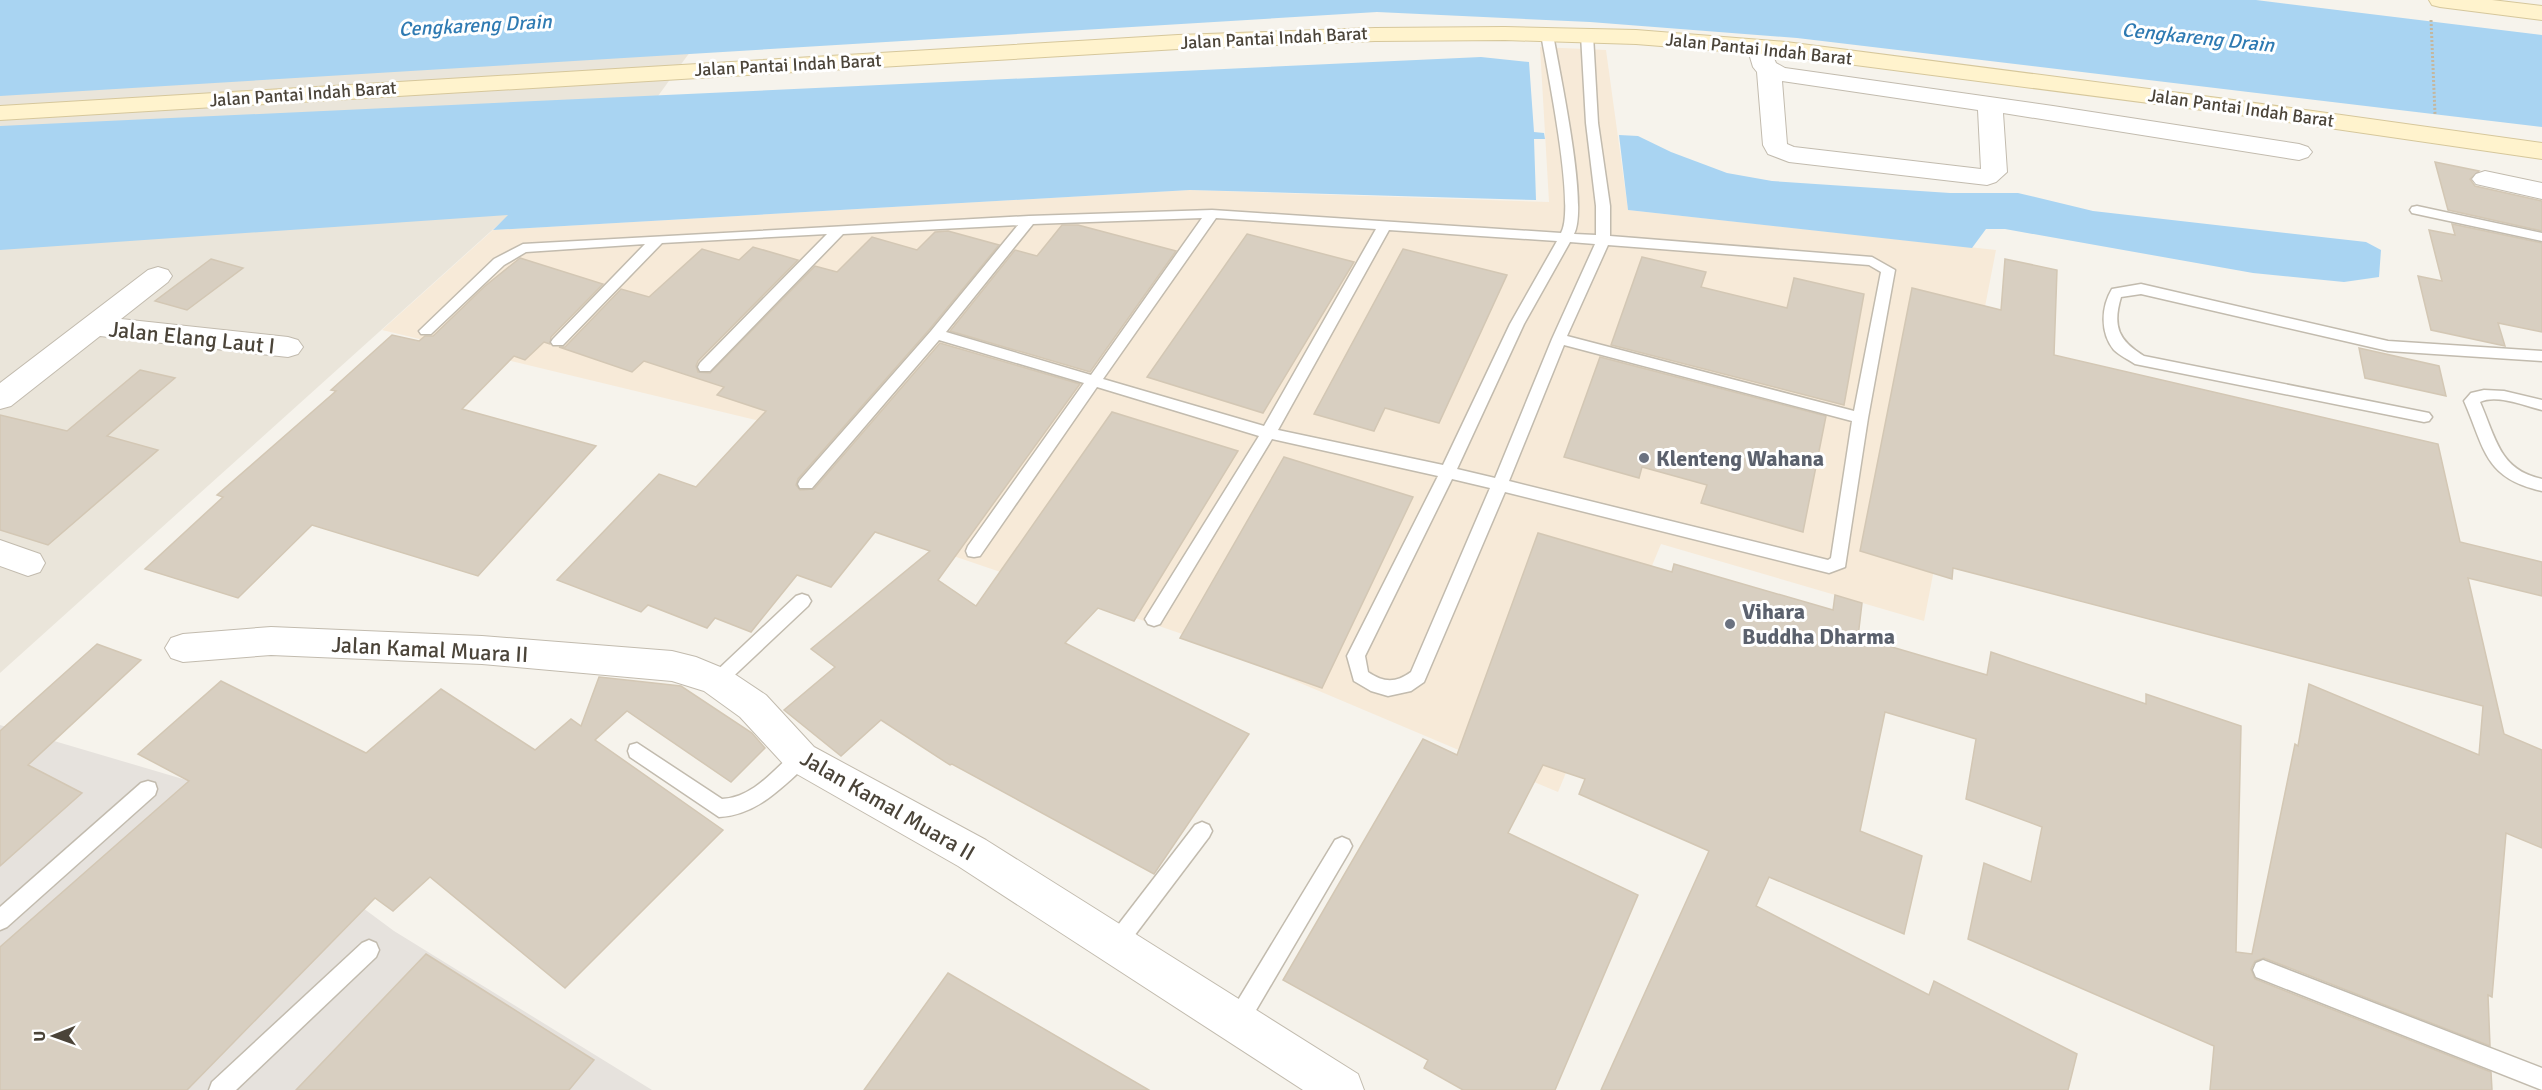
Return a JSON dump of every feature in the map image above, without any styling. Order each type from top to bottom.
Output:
[{"type":"main road","points":[[2435,8],[2542,14]]},
{"type":"main road","name":"Jalan Pantai Indah Barat","points":[[0,113],[1178,42],[1374,33],[1547,34],[1759,47],[2175,99],[2542,151]]},
{"type":"street","points":[[1759,47],[1762,63],[1769,71],[1775,145],[1777,149],[1789,154],[1987,177],[1994,172],[1990,104]]},
{"type":"street","points":[[1769,71],[2299,152]]},
{"type":"street","points":[[2485,179],[2542,190]]},
{"type":"street","points":[[0,399],[158,276]]},
{"type":"street","name":"Jalan Elang Laut I","points":[[96,326],[288,347]]},
{"type":"street","name":"Jalan Kamal Muara II","points":[[183,648],[271,641],[482,650],[672,666],[696,672],[717,681],[753,706],[801,758],[972,853],[1342,1090]]},
{"type":"lane","points":[[1547,34],[1558,87],[1572,203],[1572,226],[1517,324],[1448,472],[1356,656],[1360,676],[1371,684],[1388,689],[1406,686],[1418,677],[1500,487],[1558,339],[1603,240],[1603,206],[1592,123],[1587,35]]},
{"type":"lane","points":[[2417,210],[2542,237]]},
{"type":"lane","points":[[974,551],[1212,214]]},
{"type":"lane","points":[[426,331],[499,262],[522,248],[1029,220],[1212,214],[1565,237],[1872,261],[1888,270],[1860,418],[1839,562],[1834,566],[1500,487],[1448,472],[1268,433],[936,334]]},
{"type":"lane","points":[[806,484],[936,334],[1029,220]]},
{"type":"lane","points":[[1154,619],[1268,433],[1385,225]]},
{"type":"lane","points":[[705,367],[839,230]]},
{"type":"lane","points":[[558,342],[658,239]]},
{"type":"lane","points":[[2424,417],[2140,360],[2120,347],[2113,334],[2112,298],[2117,292],[2140,289],[2388,346],[2542,356]]},
{"type":"lane","points":[[1558,339],[1860,418]]},
{"type":"lane","points":[[2542,405],[2492,394],[2480,394],[2472,401],[2499,464],[2506,472],[2519,479],[2542,485]]},
{"type":"lane","points":[[717,681],[802,601]]},
{"type":"lane","points":[[638,751],[719,808],[729,809],[738,807],[757,796],[801,758]]},
{"type":"lane","points":[[0,920],[148,789]]},
{"type":"lane","points":[[1115,945],[1202,831]]},
{"type":"lane","points":[[1236,1022],[1342,846]]},
{"type":"lane","points":[[220,1090],[369,950]]},
{"type":"lane","points":[[2263,970],[2542,1079]]},
{"type":"path","points":[[2433,107],[2435,8]]},
{"type":"shaded area","points":[[0,0],[690,52],[658,96],[509,215],[0,673]]},
{"type":"shaded area","points":[[1540,47],[1606,50],[1628,210],[1996,250],[1924,621],[1661,544],[1558,792],[1191,637],[719,476],[772,424],[382,330],[493,230],[1190,190],[1549,202]]},
{"type":"shaded area","points":[[0,725],[193,782],[394,931],[652,1090],[0,1090]]},
{"type":"water","name":"Cengkareng Drain","points":[[0,0],[2256,0],[2542,35],[2542,127],[1797,38],[1590,22],[1377,12],[0,96]]},
{"type":"water","points":[[1481,57],[1529,62],[1534,132],[1544,133],[1545,139],[1534,139],[1536,200],[1190,190],[493,230],[508,215],[0,250],[0,126]]},
{"type":"water","points":[[1619,135],[1638,136],[1671,152],[1727,173],[1772,181],[1950,193],[2018,193],[2093,211],[2366,242],[2381,250],[2379,277],[2344,282],[2253,273],[2005,229],[1986,229],[1972,248],[1628,210]]},
{"type":"building","points":[[2435,162],[2479,171],[2470,179],[2475,186],[2542,201],[2542,231],[2448,210]]},
{"type":"building","points":[[2452,224],[2542,243],[2542,332],[2498,323],[2505,346],[2431,330],[2418,276],[2442,281],[2429,230],[2455,235]]},
{"type":"building","points":[[1062,225],[1078,225],[1176,251],[1090,372],[950,331],[1015,250],[1037,256]]},
{"type":"building","points":[[948,231],[999,245],[929,330],[798,479],[796,485],[800,490],[814,489],[940,343],[1080,384],[938,580],[976,606],[1112,412],[1238,451],[1134,621],[1098,608],[1065,643],[1249,734],[1154,874],[952,764],[950,765],[881,720],[841,756],[784,710],[835,667],[811,649],[930,551],[875,532],[831,587],[797,575],[751,632],[715,618],[707,628],[648,605],[641,612],[557,580],[659,474],[696,487],[766,411],[717,395],[724,387],[644,361],[632,372],[559,347],[565,347],[621,289],[649,297],[702,249],[739,260],[753,247],[798,260],[698,361],[696,366],[698,372],[710,373],[815,266],[837,272],[872,237],[917,250],[935,232]]},
{"type":"building","points":[[1247,234],[1354,262],[1263,413],[1147,377]]},
{"type":"building","points":[[1403,249],[1507,275],[1439,423],[1385,408],[1374,431],[1314,414]]},
{"type":"building","points":[[1642,257],[1706,272],[1701,287],[1787,308],[1794,278],[1864,294],[1844,405],[1611,345]]},
{"type":"building","points":[[520,258],[603,284],[551,337],[550,344],[544,342],[525,360],[514,356],[462,409],[596,446],[478,576],[312,525],[238,598],[145,569],[223,497],[217,495],[336,391],[331,390],[392,335],[419,341],[425,336],[433,336],[485,286]]},
{"type":"building","points":[[211,259],[243,268],[187,310],[155,301]]},
{"type":"building","points":[[2005,259],[2057,270],[2054,355],[2438,444],[2460,542],[2542,562],[2542,596],[2468,578],[2504,734],[2542,750],[2542,848],[2506,833],[2492,997],[2488,995],[2490,1046],[2264,958],[2255,961],[2251,969],[2255,979],[2491,1072],[2492,1090],[2210,1090],[2214,1046],[1968,939],[1984,863],[2031,882],[2042,827],[1966,799],[1976,739],[1885,712],[1860,831],[1922,856],[1904,934],[1769,877],[1756,906],[1929,995],[1934,981],[2077,1054],[2068,1090],[1601,1090],[1709,851],[1579,794],[1585,779],[1543,765],[1508,833],[1638,895],[1555,1090],[1463,1090],[1424,1068],[1428,1060],[1283,980],[1423,739],[1457,755],[1538,533],[1672,572],[1674,564],[1833,610],[1835,595],[1862,603],[1858,637],[1987,675],[1991,652],[2146,704],[2146,694],[2241,726],[2236,952],[2252,954],[2295,744],[2298,746],[2309,684],[2479,755],[2483,706],[1953,568],[1952,579],[1860,551],[1912,288],[2001,310]]},
{"type":"building","points":[[2359,348],[2439,366],[2446,396],[2365,378]]},
{"type":"building","points":[[1600,357],[1826,416],[1803,532],[1701,503],[1707,485],[1642,467],[1639,478],[1564,457]]},
{"type":"building","points":[[140,370],[175,378],[107,436],[158,450],[48,545],[0,530],[0,415],[67,431]]},
{"type":"building","points":[[1284,457],[1413,497],[1322,688],[1180,638]]},
{"type":"building","points":[[97,644],[141,660],[28,765],[82,793],[0,866],[0,731]]},
{"type":"building","points":[[599,677],[681,686],[752,733],[765,748],[731,782],[627,711],[595,740],[723,830],[565,988],[430,877],[393,911],[375,898],[187,1090],[0,1090],[0,947],[189,781],[138,754],[221,681],[366,753],[441,689],[535,750],[571,719],[581,726]]},
{"type":"building","points":[[426,954],[594,1060],[569,1090],[296,1090]]},
{"type":"building","points":[[948,973],[1149,1090],[864,1090]]},
{"type":"place","name":"Klenteng Wahana","points":[[1644,458]]},
{"type":"place","name":"Vihara Buddha Dharma","points":[[1730,624]]}]
